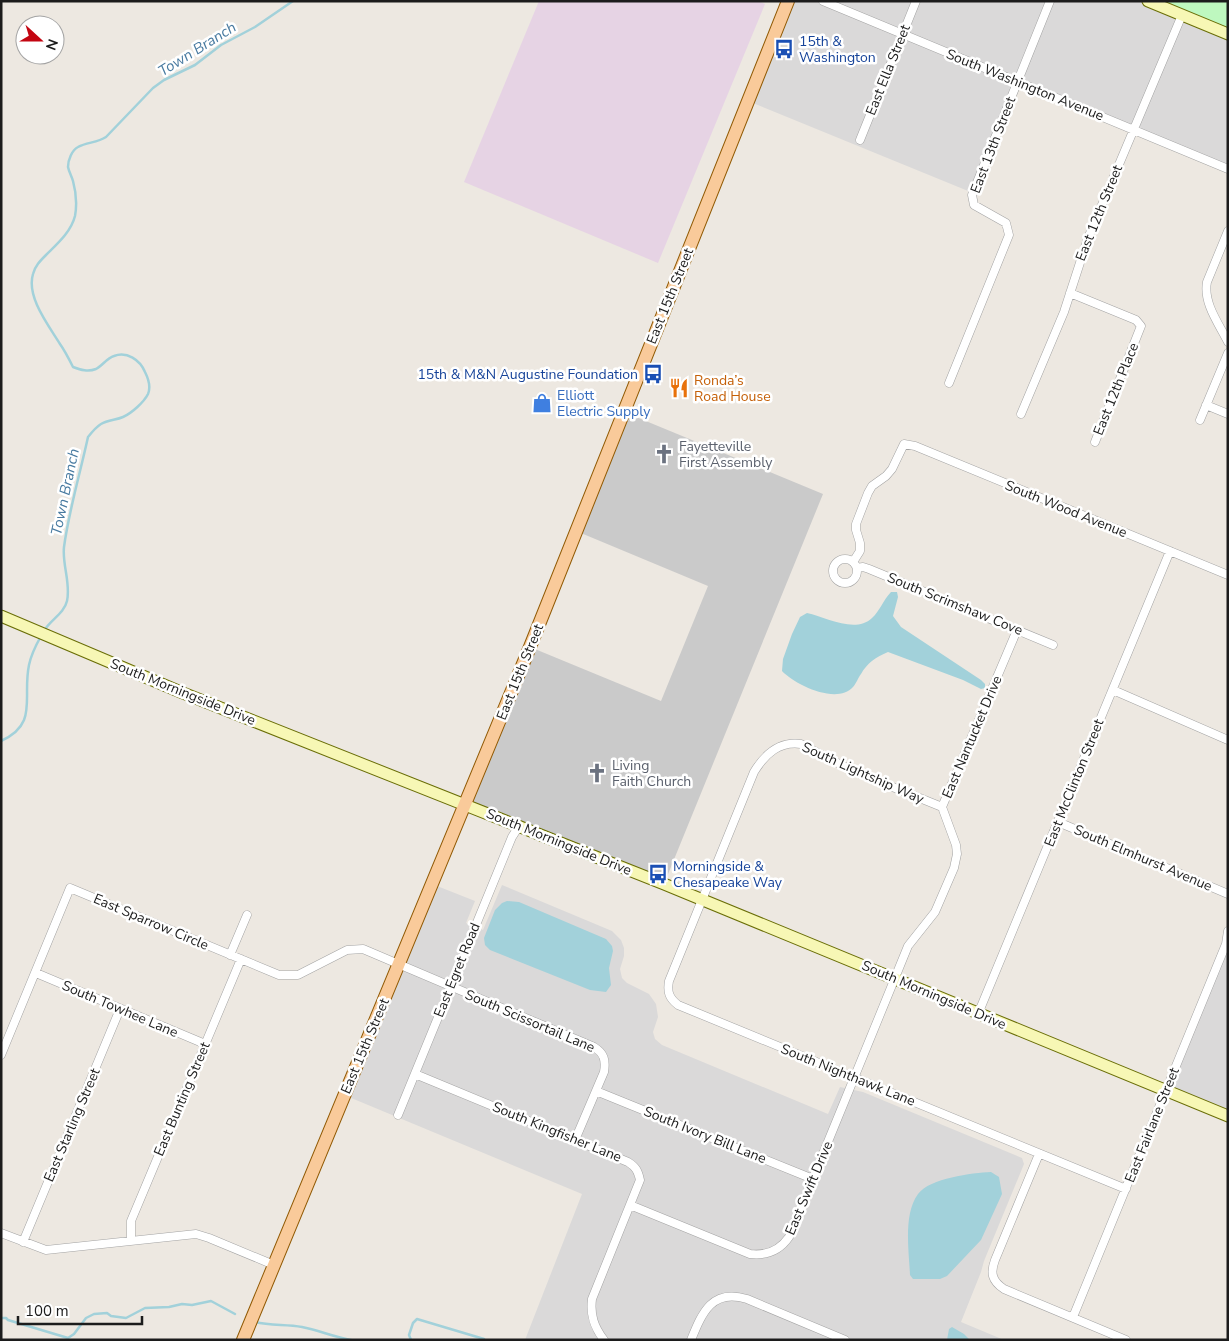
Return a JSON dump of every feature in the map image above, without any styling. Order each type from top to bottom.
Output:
[{"type":"main road","name":"East 15th Street","points":[[243,1340],[537,630],[788,1]]},
{"type":"street","name":"South Washington Avenue","points":[[823,1],[1228,169]]},
{"type":"street","name":"East Ella Street","points":[[860,140],[916,1]]},
{"type":"street","name":"East 13th Street","points":[[949,384],[1009,235],[1006,223],[974,205],[972,195],[1050,1]]},
{"type":"street","points":[[1148,1],[1228,34]]},
{"type":"street","name":"East 12th Street","points":[[1021,414],[1064,312],[1088,238],[1182,15]]},
{"type":"street","points":[[1228,231],[1205,290],[1206,299],[1228,342]]},
{"type":"street","name":"East 12th Place","points":[[1070,293],[1136,320],[1141,326],[1095,442]]},
{"type":"street","points":[[1200,420],[1228,354]]},
{"type":"street","points":[[1206,405],[1228,414]]},
{"type":"street","name":"South Wood Avenue","points":[[855,565],[860,552],[856,524],[868,493],[872,486],[892,469],[904,444],[915,446],[1228,575]]},
{"type":"street","name":"East McClinton Street","points":[[978,1014],[1170,551]]},
{"type":"street","name":"South Scrimshaw Cove","points":[[855,565],[869,569],[1053,645]]},
{"type":"street","name":"South Morningside Drive","points":[[1,616],[183,693],[895,978],[1228,1116]]},
{"type":"street","name":"East Nantucket Drive","points":[[895,978],[908,946],[935,912],[954,868],[957,854],[956,845],[942,808],[1017,630]]},
{"type":"street","points":[[1113,690],[1228,740]]},
{"type":"street","name":"South Lightship Way","points":[[702,900],[754,772],[775,748],[792,743],[801,744],[853,770],[942,808]]},
{"type":"street","name":"South Elmhurst Avenue","points":[[1058,822],[1228,894]]},
{"type":"street","name":"East Egret Road","points":[[398,1115],[512,837],[519,826]]},
{"type":"street","name":"East Sparrow Circle","points":[[1,1055],[70,888],[279,975],[298,975],[347,950],[363,949],[399,964]]},
{"type":"street","name":"South Nighthawk Lane","points":[[702,900],[668,981],[667,988],[672,1001],[1126,1189]]},
{"type":"street","points":[[230,955],[247,915]]},
{"type":"street","name":"East Fairlane Street","points":[[1072,1318],[1167,1091],[1226,944],[1228,932]]},
{"type":"street","name":"East Bunting Street","points":[[131,1241],[132,1221],[240,959]]},
{"type":"street","name":"South Scissortail Lane","points":[[399,964],[601,1051],[605,1064],[575,1140]]},
{"type":"street","name":"South Towhee Lane","points":[[36,974],[205,1044]]},
{"type":"street","name":"East Swift Drive","points":[[630,1205],[745,1252],[761,1255],[777,1249],[789,1237],[895,978]]},
{"type":"street","name":"East Starling Street","points":[[23,1242],[120,1009]]},
{"type":"street","name":"South Kingfisher Lane","points":[[415,1074],[635,1166],[639,1172],[640,1180],[592,1299],[592,1318],[604,1340]]},
{"type":"street","name":"South Ivory Bill Lane","points":[[596,1090],[813,1179]]},
{"type":"street","points":[[1039,1154],[995,1260],[992,1270],[993,1278],[1004,1289],[1126,1340]]},
{"type":"street","points":[[1,1233],[38,1248],[53,1250],[196,1234],[274,1265]]},
{"type":"street","points":[[691,1340],[700,1318],[708,1306],[719,1299],[732,1296],[747,1299],[845,1340]]},
{"type":"shaded area","points":[[539,1],[758,1],[765,4],[658,263],[464,182]]},
{"type":"shaded area","points":[[788,1],[1148,1],[1228,34],[1228,169],[1018,81],[973,193],[748,101]]},
{"type":"shaded area","points":[[624,412],[823,494],[664,884],[465,805],[530,647],[661,701],[708,586],[576,531]]},
{"type":"shaded area","points":[[432,884],[475,901],[466,923],[483,930],[502,885],[612,931],[621,940],[624,948],[620,969],[622,978],[627,983],[649,994],[656,1004],[658,1017],[653,1032],[655,1039],[662,1045],[828,1114],[840,1087],[863,1092],[1022,1158],[1024,1164],[961,1322],[1004,1340],[525,1340],[582,1194],[344,1095]]},
{"type":"shaded area","points":[[1228,931],[1228,1116],[1167,1091]]},
{"type":"green space","points":[[1148,1],[1228,1],[1228,34]]},
{"type":"water","points":[[891,592],[897,592],[898,597],[893,616],[901,627],[981,680],[985,684],[985,688],[981,689],[963,680],[888,652],[876,658],[863,670],[853,687],[846,692],[837,694],[827,694],[806,687],[782,671],[783,659],[800,617],[807,613],[849,625],[865,623],[875,615]]},
{"type":"water","points":[[507,901],[519,902],[606,939],[612,946],[613,951],[609,968],[611,985],[606,992],[590,990],[490,950],[485,945],[484,938],[495,910]]},
{"type":"water","points":[[991,1172],[999,1177],[1002,1194],[981,1240],[947,1276],[940,1279],[913,1279],[910,1275],[908,1233],[910,1212],[918,1194],[941,1180]]},
{"type":"water","points":[[952,1327],[970,1340],[947,1340],[949,1329]]},
{"type":"waterway","name":"Town Branch","points":[[44,631],[63,610],[67,601],[68,588],[64,547],[88,437],[101,424],[123,417],[134,410],[146,397],[149,388],[143,368],[136,360],[128,356],[119,355],[111,357],[93,370],[73,367],[36,302],[32,283],[35,268],[67,232],[75,216],[75,194],[68,167],[70,158],[78,147],[106,137],[153,88],[164,80],[195,65],[221,45],[255,27],[293,1]]},
{"type":"waterway","name":"Town Branch","points":[[1,741],[13,734],[25,718],[29,665],[41,636]]},
{"type":"waterway","points":[[1,1318],[68,1338],[74,1334],[86,1318],[94,1314],[107,1313],[111,1316],[126,1318],[145,1308],[169,1307],[182,1304],[192,1305],[211,1301],[235,1314]]},
{"type":"waterway","points":[[411,1340],[409,1335],[413,1323],[417,1319],[484,1339]]},
{"type":"waterway","points":[[255,1322],[302,1327],[351,1340]]},
{"type":"place","name":"15th & Washington","points":[[784,49]]},
{"type":"place","name":"15th & M&N Augustine Foundation","points":[[653,374]]},
{"type":"place","name":"Ronda’s Road House","points":[[679,388]]},
{"type":"place","name":"Elliott Electric Supply","points":[[542,403]]},
{"type":"place","name":"Fayetteville First Assembly","points":[[664,454]]},
{"type":"place","name":"Living Faith Church","points":[[597,773]]},
{"type":"place","name":"Morningside & Chesapeake Way","points":[[658,874]]}]
